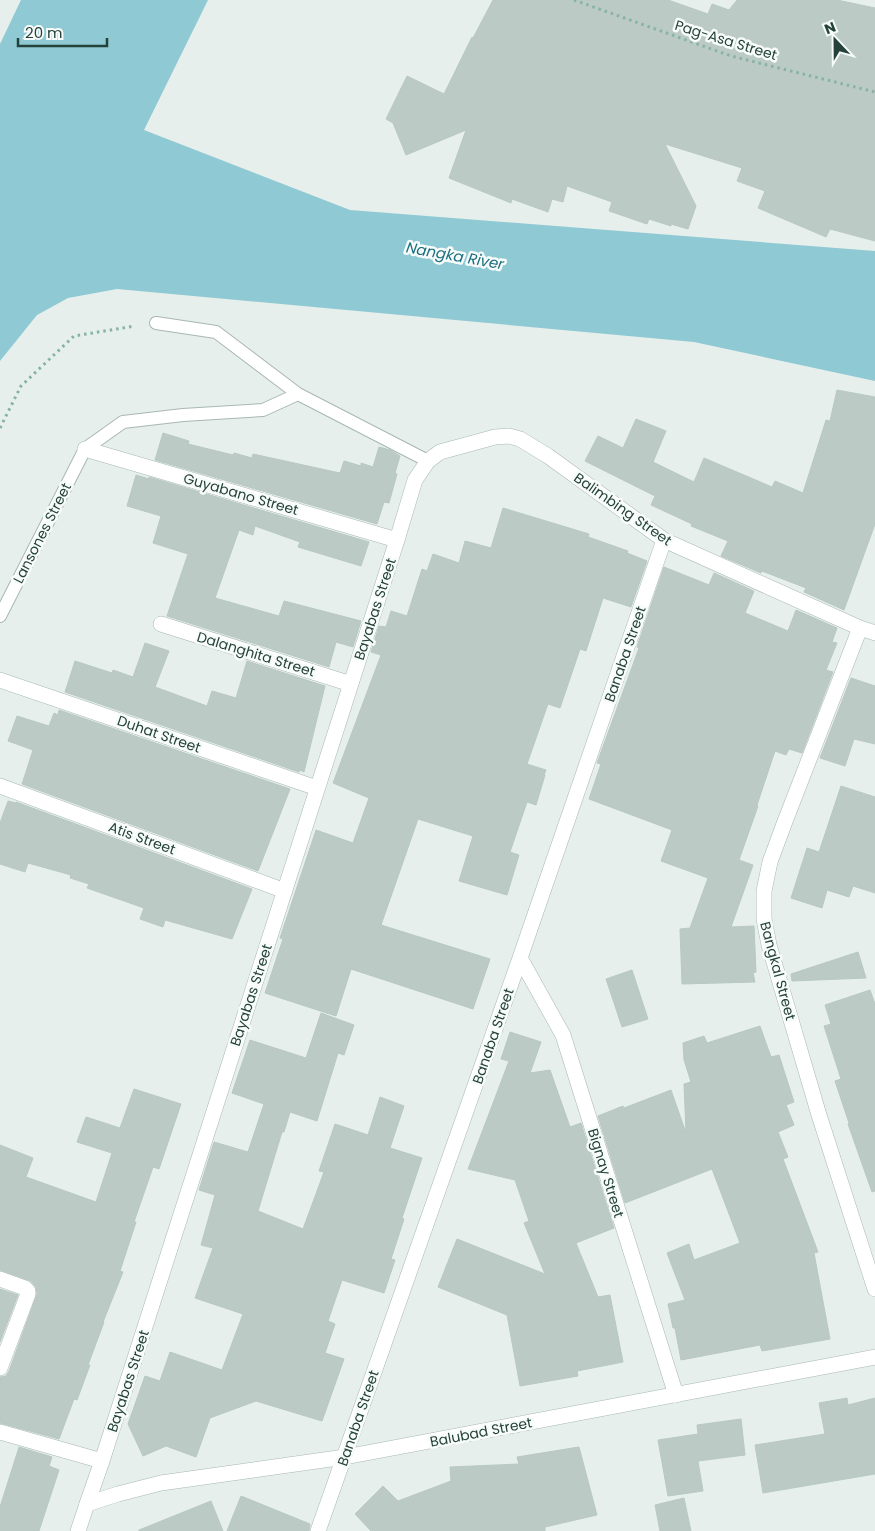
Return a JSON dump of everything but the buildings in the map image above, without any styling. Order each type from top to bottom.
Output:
[{"type":"street","name":"Balimbing Street","points":[[428,461],[440,452],[495,437],[509,436],[520,439],[548,456],[664,540],[860,628],[875,632]]},
{"type":"street","name":"Guyabano Street","points":[[85,449],[397,540]]},
{"type":"street","name":"Bayabas Street","points":[[78,1531],[318,788],[415,480],[428,461]]},
{"type":"street","name":"Banaba Street","points":[[318,1531],[520,958],[664,540]]},
{"type":"street","name":"Dalanghita Street","points":[[160,624],[351,684]]},
{"type":"street","name":"Bangkal Street","points":[[860,628],[770,862],[764,891],[764,909],[769,945],[819,1115],[875,1289]]},
{"type":"street","name":"Duhat Street","points":[[0,680],[318,788]]},
{"type":"street","name":"Atis Street","points":[[0,786],[285,890]]},
{"type":"street","name":"Bignay Street","points":[[520,958],[563,1034],[676,1395]]},
{"type":"street","points":[[0,1279],[25,1288],[28,1291],[0,1368]]},
{"type":"street","name":"Balubad Street","points":[[87,1504],[161,1483],[345,1457],[875,1357]]},
{"type":"street","points":[[0,1432],[102,1461]]},
{"type":"lane","points":[[156,323],[216,332],[298,394],[428,461]]},
{"type":"lane","points":[[85,449],[123,422],[183,415],[263,410],[298,394]]},
{"type":"lane","name":"Lansones Street","points":[[0,616],[85,449]]},
{"type":"path","name":"Pag-Asa Street","points":[[574,0],[731,56],[875,92]]},
{"type":"path","points":[[0,428],[21,386],[74,336],[156,323]]},
{"type":"water","name":"Nangka River","points":[[21,0],[208,0],[144,130],[350,210],[875,251],[875,381],[694,342],[117,289],[68,298],[37,315],[0,361],[0,44]]}]
